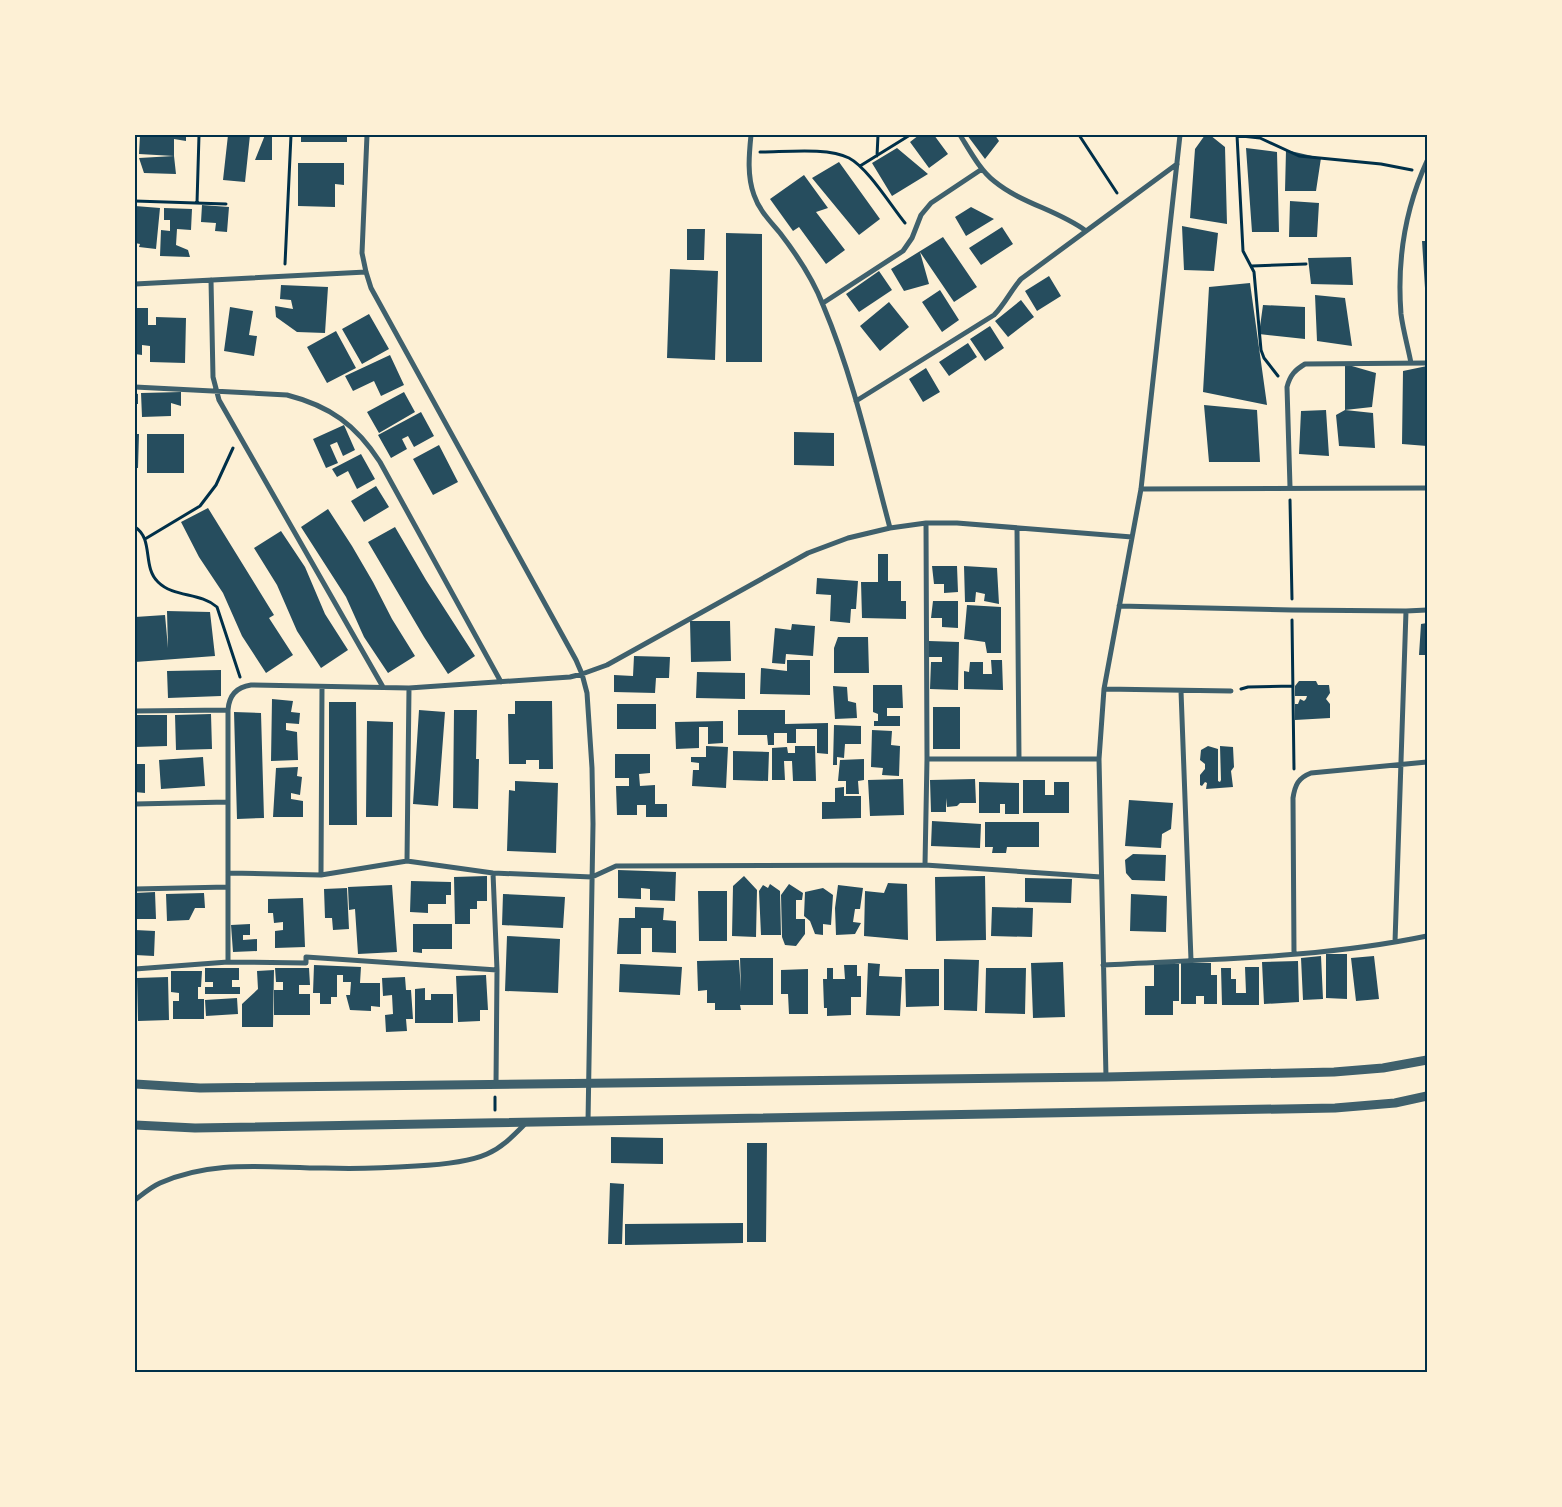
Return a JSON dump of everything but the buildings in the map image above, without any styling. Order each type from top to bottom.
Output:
[{"type":"street","points":[[367,135],[362,253],[366,272],[375,295],[582,674],[587,693],[592,768],[590,1084],[588,1122]]},
{"type":"street","points":[[751,135],[749,175],[754,196],[765,216],[780,232],[795,254],[822,303],[856,401],[890,528]]},
{"type":"street","points":[[960,135],[982,169],[993,180],[1014,195],[1062,216],[1086,231]]},
{"type":"street","points":[[1106,1078],[1099,759],[1104,689],[1141,488],[1180,135]]},
{"type":"street","points":[[1411,363],[1401,315],[1400,266],[1407,218],[1427,161]]},
{"type":"street","points":[[856,401],[994,315],[1022,279],[1177,164]]},
{"type":"street","points":[[822,303],[903,251],[912,238],[921,215],[931,203],[982,169]]},
{"type":"street","points":[[135,284],[366,272]]},
{"type":"street","points":[[210,280],[213,377],[216,391],[383,687]]},
{"type":"street","points":[[1290,487],[1287,387],[1290,377],[1296,369],[1305,364],[1427,363]]},
{"type":"street","points":[[135,387],[287,395],[306,400],[341,418],[356,431],[380,462],[501,682]]},
{"type":"street","points":[[1141,488],[1427,488]]},
{"type":"street","points":[[228,962],[228,710],[230,698],[236,690],[243,686],[410,688],[557,678],[582,674],[606,665],[808,553],[848,538],[890,528],[958,523],[1132,537]]},
{"type":"street","points":[[925,865],[927,759],[926,524]]},
{"type":"street","points":[[1018,528],[1019,759]]},
{"type":"street","points":[[1118,606],[1292,610],[1427,610]]},
{"type":"street","points":[[1396,942],[1406,611]]},
{"type":"street","points":[[322,687],[322,875]]},
{"type":"street","points":[[407,861],[410,688]]},
{"type":"street","points":[[1104,689],[1231,691]]},
{"type":"street","points":[[1181,690],[1191,960]]},
{"type":"street","points":[[135,711],[228,710]]},
{"type":"street","points":[[927,759],[1099,759]]},
{"type":"street","points":[[1294,954],[1293,798],[1295,787],[1301,777],[1311,772],[1427,762]]},
{"type":"street","points":[[135,804],[228,802]]},
{"type":"street","points":[[228,872],[322,875],[407,861],[493,873],[592,877],[616,866],[925,865],[1101,877]]},
{"type":"street","points":[[493,873],[497,970],[496,1085]]},
{"type":"street","points":[[135,889],[228,887]]},
{"type":"street","points":[[1103,965],[1294,954],[1396,942],[1427,936]]},
{"type":"street","points":[[135,969],[228,962],[306,963],[306,958],[497,970]]},
{"type":"street","points":[[135,1084],[200,1088],[1106,1078],[1334,1072],[1383,1068],[1427,1060]]},
{"type":"street","points":[[135,1125],[195,1128],[1335,1108],[1394,1103],[1427,1096]]},
{"type":"street","points":[[135,1200],[159,1184],[186,1173],[217,1167],[277,1166],[325,1168],[443,1164],[486,1154],[506,1143],[526,1123]]},
{"type":"path","points":[[197,203],[199,135]]},
{"type":"path","points":[[284,277],[291,135]]},
{"type":"path","points":[[877,156],[878,135]]},
{"type":"path","points":[[860,166],[910,135]]},
{"type":"path","points":[[1079,135],[1124,203]]},
{"type":"path","points":[[1232,135],[1260,138],[1299,156],[1381,164],[1422,172]]},
{"type":"path","points":[[1237,136],[1243,251],[1252,266],[1261,350],[1270,366],[1287,387]]},
{"type":"path","points":[[750,152],[827,152],[839,154],[850,159],[860,166],[913,234]]},
{"type":"path","points":[[135,201],[226,204]]},
{"type":"path","points":[[1252,266],[1306,264]]},
{"type":"path","points":[[145,539],[200,506],[206,500],[216,486],[239,434]]},
{"type":"path","points":[[1290,487],[1295,787]]},
{"type":"path","points":[[135,527],[140,530],[145,539],[151,575],[158,583],[178,593],[201,597],[217,607],[243,686]]},
{"type":"path","points":[[1231,691],[1248,687],[1293,686]]},
{"type":"path","points":[[495,1123],[496,1085]]}]
